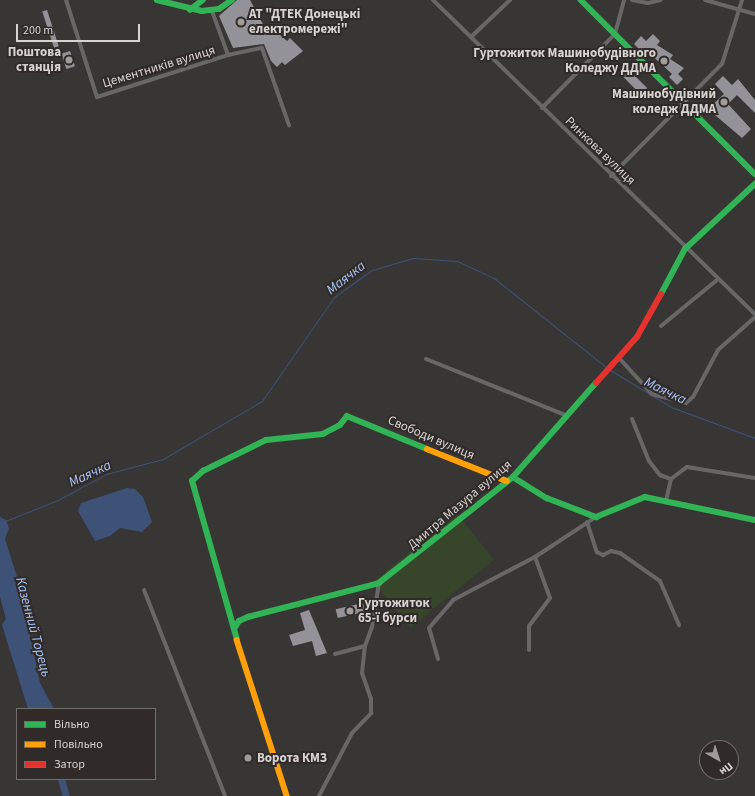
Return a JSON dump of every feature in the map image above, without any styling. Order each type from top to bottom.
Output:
[{"type":"street","name":"Цементників вулиця","points":[[66,0],[97,97],[228,56],[212,10]]},
{"type":"street","points":[[158,0],[190,10],[202,11],[212,10],[232,0]]},
{"type":"street","points":[[190,10],[203,0]]},
{"type":"street","name":"Ринкова вулиця","points":[[433,0],[685,249],[755,314]]},
{"type":"street","points":[[471,37],[510,0]]},
{"type":"street","points":[[581,0],[755,174]]},
{"type":"street","points":[[542,108],[615,34],[624,0]]},
{"type":"street","points":[[632,0],[648,3],[661,0]]},
{"type":"street","points":[[705,0],[738,12],[755,14]]},
{"type":"street","points":[[611,176],[722,64],[742,0]]},
{"type":"street","points":[[228,56],[262,48],[290,125]]},
{"type":"street","name":"Дмитра Мазура вулиця","points":[[234,629],[239,621],[248,617],[379,583],[513,477],[637,337],[685,249],[755,184]]},
{"type":"street","points":[[662,326],[717,280]]},
{"type":"street","points":[[618,360],[652,394],[686,403],[693,397],[718,350],[755,317]]},
{"type":"street","points":[[426,359],[568,416]]},
{"type":"street","name":"Свободи вулиця","points":[[234,629],[223,597],[192,481],[203,471],[266,440],[323,434],[340,425],[347,416],[507,481]]},
{"type":"street","points":[[632,419],[648,461],[660,474],[671,478]]},
{"type":"street","points":[[666,501],[671,478],[687,467],[755,478]]},
{"type":"street","points":[[513,477],[547,498],[596,517]]},
{"type":"street","points":[[438,659],[428,628],[453,600],[535,557],[587,522],[627,502],[646,497],[755,520]]},
{"type":"street","points":[[587,522],[597,552],[603,555],[612,551],[620,553],[660,581],[679,625]]},
{"type":"street","points":[[529,650],[528,626],[550,598],[535,557]]},
{"type":"street","points":[[319,796],[352,733],[371,713],[371,699],[362,673],[365,646],[372,627],[379,583]]},
{"type":"street","points":[[144,590],[225,796]]},
{"type":"street","points":[[234,629],[287,796]]},
{"type":"street","points":[[334,654],[365,646]]},
{"type":"green space","points":[[457,514],[494,560],[410,628],[373,582]]},
{"type":"water","points":[[127,488],[135,489],[143,497],[152,522],[142,532],[120,528],[110,536],[95,541],[78,511],[81,503]]},
{"type":"water","points":[[0,517],[6,520],[9,528],[5,539],[18,580],[40,683],[53,708],[28,708],[2,625],[6,619],[0,597]]},
{"type":"building","name":"АТ \"ДТЕК Донецькі електромережі\"","points":[[237,0],[250,0],[265,28],[272,28],[287,41],[290,38],[303,51],[285,65],[282,62],[277,67],[271,61],[264,44],[233,48],[219,16]]},
{"type":"building","points":[[47,10],[59,46],[54,48],[42,12]]},
{"type":"building","name":"Гуртожиток Машинобудівного Коледжу ДДМА","points":[[653,34],[660,41],[657,45],[673,55],[670,59],[684,68],[678,74],[683,79],[677,85],[669,77],[672,74],[645,49],[642,52],[634,44],[641,36],[646,41]]},
{"type":"building","name":"Поштова станція","points":[[70,51],[75,66],[66,69],[61,54]]},
{"type":"building","points":[[628,69],[647,88],[641,94],[622,75]]},
{"type":"building","name":"Машинобудівний коледж ДДМА","points":[[723,76],[732,85],[738,79],[755,100],[755,113],[737,95],[728,104],[751,129],[742,138],[708,109],[724,94],[715,84]]},
{"type":"building","name":"Гуртожиток 65-ї бурси","points":[[363,603],[365,612],[338,618],[336,609]]},
{"type":"building","points":[[309,610],[327,653],[316,656],[312,641],[293,646],[289,635],[305,630],[300,613]]},
{"type":"waterway","name":"Маячка","points":[[5,521],[58,500],[106,474],[163,459],[262,401],[334,297],[372,270],[413,258],[457,261],[494,278],[607,368]]},
{"type":"waterway","name":"Маячка","points":[[610,370],[671,407],[755,438]]},
{"type":"waterway","name":"Казенний Торець","points":[[61,780],[66,796]]},
{"type":"traffic: fast","points":[[157,0],[202,11],[219,9],[232,0]]},
{"type":"traffic: fast","points":[[190,10],[203,0]]},
{"type":"traffic: fast","points":[[581,0],[755,174]]},
{"type":"traffic: fast","points":[[661,294],[685,249],[755,184]]},
{"type":"traffic: fast","points":[[234,629],[239,621],[248,617],[379,583],[513,477],[596,383]]},
{"type":"traffic: fast","points":[[237,640],[192,481],[203,471],[266,440],[323,434],[340,425],[347,416],[427,449]]},
{"type":"traffic: fast","points":[[513,477],[547,498],[596,517],[645,497],[755,520]]},
{"type":"traffic: slow","points":[[427,449],[507,481]]},
{"type":"traffic: slow","points":[[237,640],[287,796]]},
{"type":"traffic: jam","points":[[596,383],[637,337],[661,294]]},
{"type":"place","name":"АТ \"ДТЕК Донецькі електромережі\"","points":[[241,22]]},
{"type":"place","name":"Поштова станція","points":[[69,60]]},
{"type":"place","name":"Гуртожиток Машинобудівного Коледжу ДДМА","points":[[664,61]]},
{"type":"place","name":"Машинобудівний коледж ДДМА","points":[[724,102]]},
{"type":"place","name":"Гуртожиток 65-ї бурси","points":[[350,611]]},
{"type":"place","name":"Ворота КМЗ","points":[[248,758]]}]
